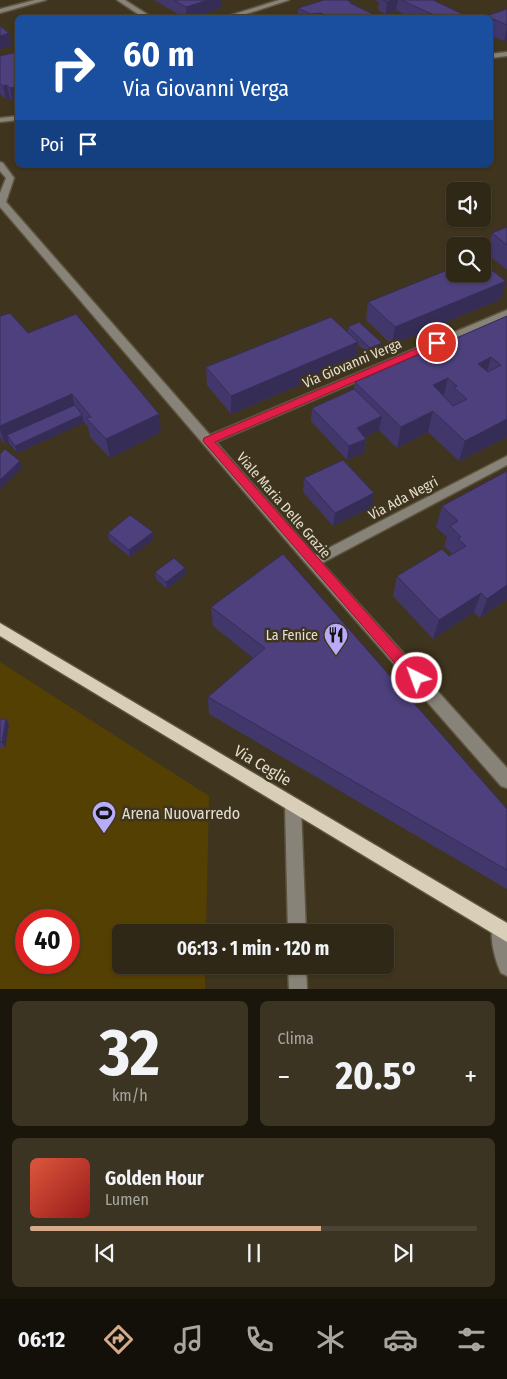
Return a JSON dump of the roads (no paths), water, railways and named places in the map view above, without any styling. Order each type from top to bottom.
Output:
[{"type":"main road","name":"Via Ceglie","points":[[0,629],[293,806],[504,930]]},
{"type":"street","points":[[0,11],[43,0]]},
{"type":"street","points":[[120,0],[145,15]]},
{"type":"street","points":[[235,15],[286,0]]},
{"type":"street","points":[[493,56],[507,54]]},
{"type":"street","points":[[0,120],[15,118]]},
{"type":"street","points":[[0,165],[10,178],[0,202]]},
{"type":"street","name":"Viale Maria Delle Grazie","points":[[0,202],[313,562],[507,780]]},
{"type":"street","name":"Via Giovanni Verga","points":[[208,441],[507,313]]},
{"type":"street","name":"Via Ada Negri","points":[[313,562],[507,460]]},
{"type":"street","points":[[293,806],[297,924]]},
{"type":"street","points":[[504,930],[507,966]]},
{"type":"street","points":[[297,974],[298,989]]},
{"type":"place","name":"La Fenice","points":[[336,656]]},
{"type":"place","name":"Arena Nuovarredo","points":[[104,834]]}]
